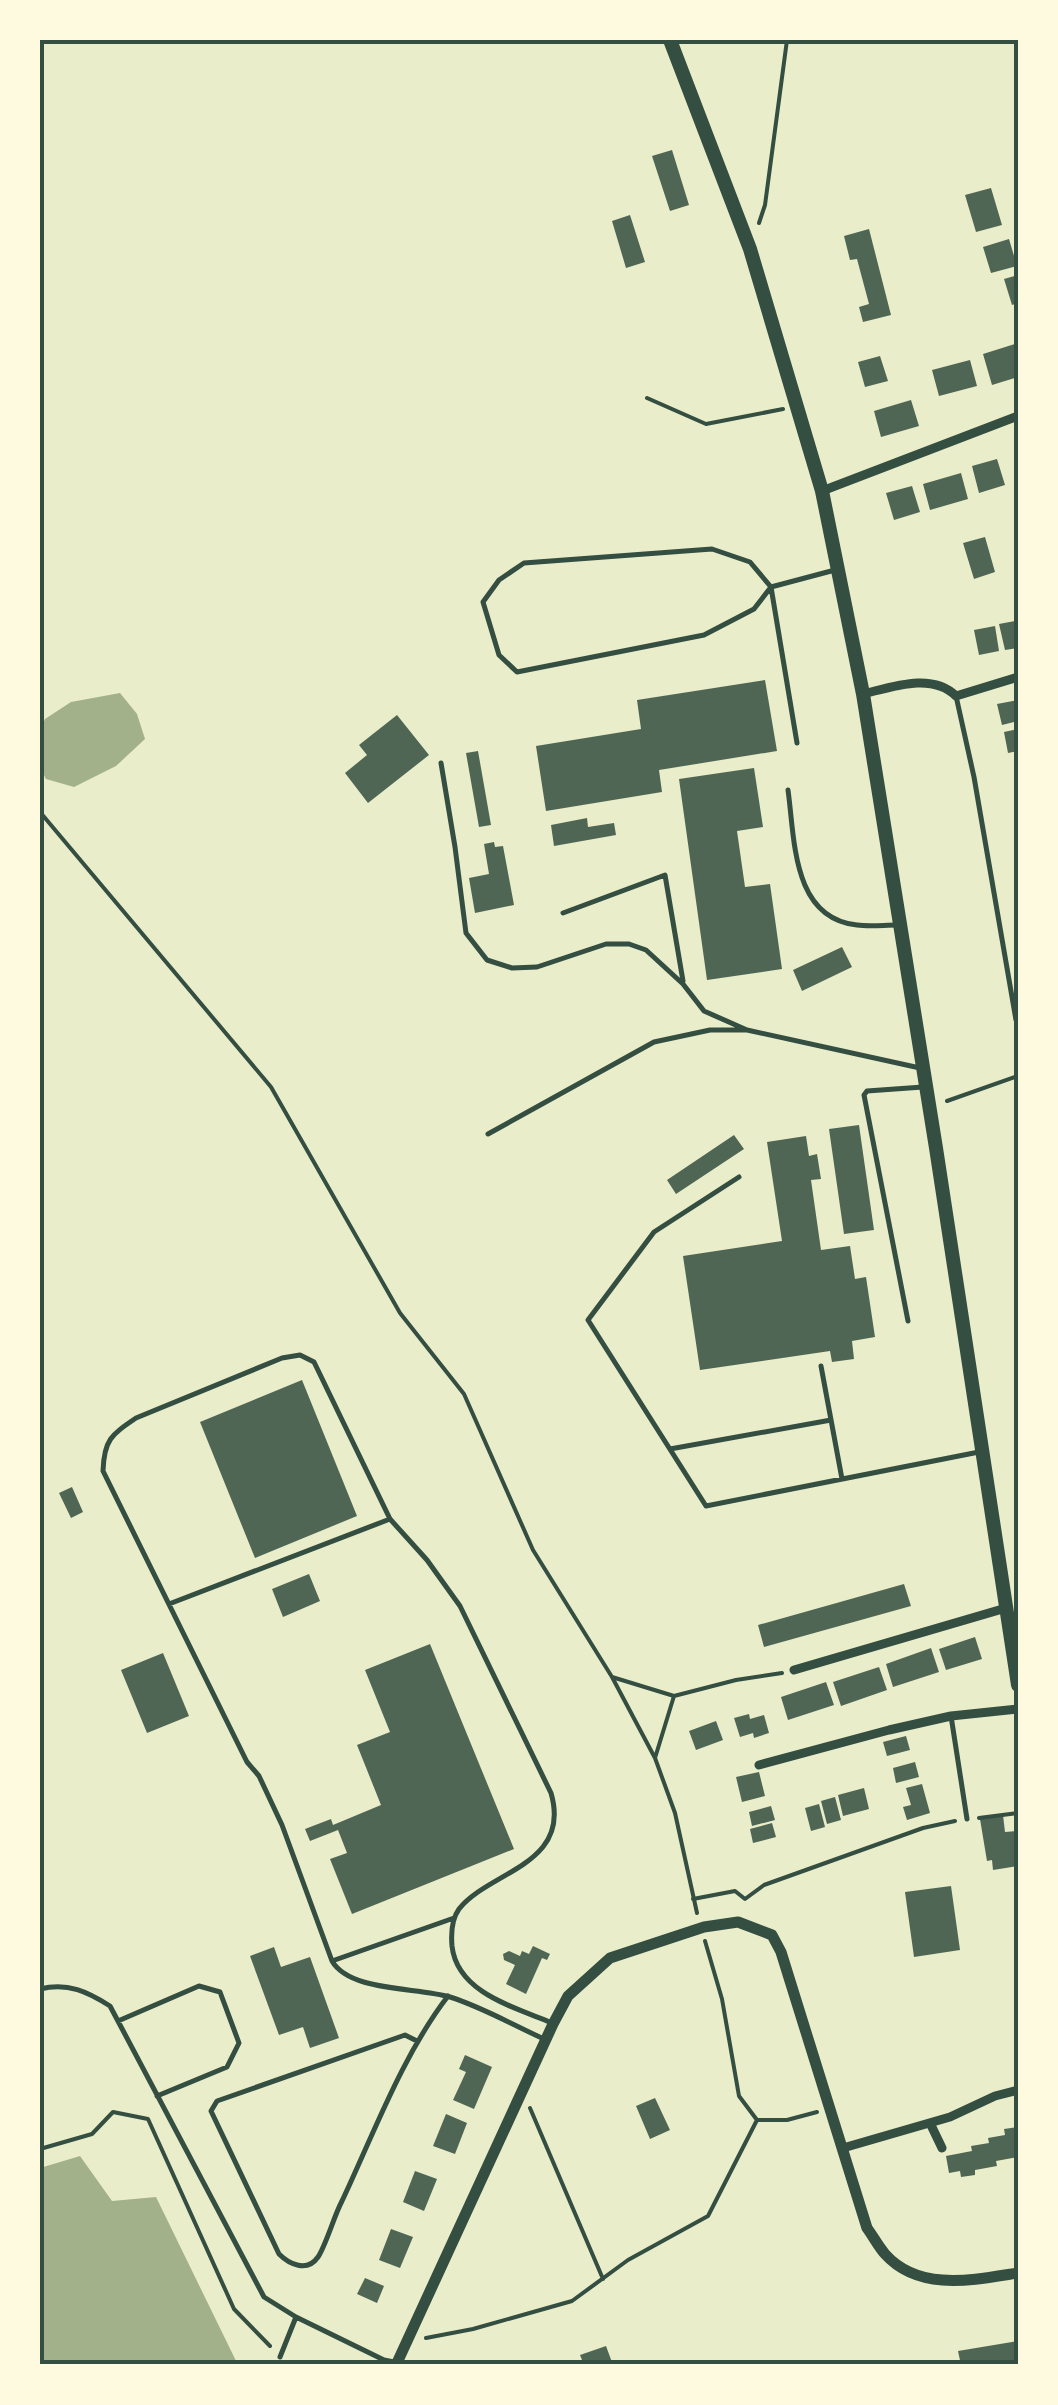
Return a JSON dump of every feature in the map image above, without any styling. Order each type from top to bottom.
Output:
[{"type":"main road","points":[[670,40],[750,249],[822,492],[863,694],[1018,1685]]},
{"type":"street","points":[[822,492],[1018,416]]},
{"type":"street","points":[[863,694],[920,682],[950,690],[956,696],[1018,677]]},
{"type":"street","points":[[794,1670],[1006,1608]]},
{"type":"street","points":[[759,1766],[952,1716],[1018,1709]]},
{"type":"street","points":[[397,2364],[568,1996],[610,1958],[704,1927],[738,1922],[772,1936],[780,1952],[867,2228],[884,2253],[900,2268],[947,2282],[1018,2273]]},
{"type":"street","points":[[843,2148],[930,2123],[1018,2090]]},
{"type":"street","points":[[930,2123],[942,2148]]},
{"type":"lane","points":[[798,742],[770,587],[750,562],[712,549],[524,563],[498,580],[484,602],[498,655],[518,672],[704,636],[754,609],[770,587],[838,569]]},
{"type":"lane","points":[[956,696],[1016,1020]]},
{"type":"lane","points":[[441,762],[466,933],[487,960],[512,968],[537,967],[606,944],[630,944],[646,950],[704,1010],[747,1030]]},
{"type":"lane","points":[[788,790],[800,879],[821,912],[854,925],[900,925]]},
{"type":"lane","points":[[563,912],[665,875],[683,984]]},
{"type":"lane","points":[[488,1134],[654,1042],[710,1030],[747,1030],[923,1068]]},
{"type":"lane","points":[[908,1320],[864,1096],[867,1092],[926,1087]]},
{"type":"lane","points":[[738,1177],[654,1232],[588,1320],[706,1506],[982,1452]]},
{"type":"lane","points":[[546,2040],[448,1996],[345,1976],[337,1970],[282,1824],[259,1776],[247,1762],[103,1471],[104,1447],[116,1431],[136,1418],[282,1358],[300,1355],[314,1362],[390,1519],[428,1560],[460,1606],[551,1793],[555,1806],[550,1833],[534,1856],[460,1908],[452,1929],[454,1955],[465,1978],[504,2003],[553,2024]]},
{"type":"lane","points":[[822,1366],[842,1480]]},
{"type":"lane","points":[[670,1449],[831,1420]]},
{"type":"lane","points":[[168,1604],[390,1519]]},
{"type":"lane","points":[[952,1716],[967,1820]]},
{"type":"lane","points":[[332,1961],[454,1918]]},
{"type":"lane","points":[[118,2020],[198,1986],[220,1992],[239,2042],[227,2067],[157,2096]]},
{"type":"lane","points":[[40,1989],[84,1990],[110,2006],[264,2297],[296,2317],[397,2364]]},
{"type":"lane","points":[[417,2041],[404,2036],[391,2040],[212,2106],[210,2111],[278,2254],[287,2262],[308,2265],[317,2259],[417,2041],[448,1996]]},
{"type":"lane","points":[[280,2357],[296,2317]]},
{"type":"path","points":[[750,249],[765,205],[786,40]]},
{"type":"path","points":[[647,398],[706,424],[797,406]]},
{"type":"path","points":[[40,812],[271,1087],[400,1313],[464,1394],[533,1550],[612,1677],[656,1758],[675,1814],[696,1910]]},
{"type":"path","points":[[929,1107],[1018,1076]]},
{"type":"path","points":[[612,1677],[674,1696],[794,1670]]},
{"type":"path","points":[[656,1758],[674,1696]]},
{"type":"path","points":[[693,1898],[735,1892],[745,1899],[764,1885],[923,1828],[1018,1812]]},
{"type":"path","points":[[712,1966],[722,1999],[739,2096],[757,2120]]},
{"type":"path","points":[[522,2090],[602,2278]]},
{"type":"path","points":[[757,2120],[787,2120],[831,2108]]},
{"type":"path","points":[[40,2149],[92,2134],[113,2112],[148,2119],[234,2308],[280,2357]]},
{"type":"path","points":[[407,2340],[448,2336],[572,2301],[628,2260],[708,2216],[757,2120]]},
{"type":"shaded area","points":[[120,693],[137,714],[145,739],[116,766],[74,787],[46,779],[40,767],[40,731],[45,719],[71,702]]},
{"type":"shaded area","points":[[80,2156],[112,2201],[156,2197],[238,2365],[40,2365],[40,2168]]},
{"type":"building","points":[[672,150],[689,205],[670,211],[652,156]]},
{"type":"building","points":[[991,188],[1002,225],[976,232],[965,195]]},
{"type":"building","points":[[630,215],[645,262],[626,268],[612,221]]},
{"type":"building","points":[[869,229],[891,315],[863,322],[859,307],[869,304],[857,259],[850,260],[844,236]]},
{"type":"building","points":[[1009,239],[1017,266],[991,273],[983,247]]},
{"type":"building","points":[[1018,275],[1018,303],[1012,305],[1004,279]]},
{"type":"building","points":[[1018,343],[1018,377],[992,385],[983,354]]},
{"type":"building","points":[[880,356],[888,381],[865,387],[858,362]]},
{"type":"building","points":[[970,360],[977,386],[939,396],[932,370]]},
{"type":"building","points":[[911,400],[919,426],[881,437],[874,411]]},
{"type":"building","points":[[997,459],[1005,485],[979,493],[972,466]]},
{"type":"building","points":[[961,473],[968,499],[930,510],[923,484]]},
{"type":"building","points":[[912,486],[920,512],[894,520],[886,493]]},
{"type":"building","points":[[985,537],[995,572],[974,579],[963,543]]},
{"type":"building","points":[[1018,621],[1018,648],[1005,650],[999,624]]},
{"type":"building","points":[[995,626],[999,651],[979,655],[974,630]]},
{"type":"building","points":[[765,680],[777,751],[659,770],[662,792],[546,811],[536,746],[641,729],[637,700]]},
{"type":"building","points":[[1018,700],[1018,721],[1002,725],[997,704]]},
{"type":"building","points":[[397,715],[429,755],[368,803],[345,773],[367,755],[359,745]]},
{"type":"building","points":[[1018,729],[1018,751],[1008,753],[1004,732]]},
{"type":"building","points":[[478,751],[491,825],[479,827],[466,753]]},
{"type":"building","points":[[754,768],[763,827],[737,831],[745,887],[770,884],[782,969],[707,980],[679,779]]},
{"type":"building","points":[[587,818],[588,827],[614,823],[616,835],[554,846],[551,825]]},
{"type":"building","points":[[494,842],[495,847],[503,846],[514,905],[475,913],[469,878],[489,874],[484,844]]},
{"type":"building","points":[[842,947],[852,967],[802,991],[793,970]]},
{"type":"building","points":[[859,1125],[874,1230],[844,1234],[829,1129]]},
{"type":"building","points":[[734,1135],[744,1149],[676,1194],[667,1180]]},
{"type":"building","points":[[806,1136],[809,1156],[817,1154],[821,1179],[811,1180],[821,1250],[850,1246],[855,1279],[866,1277],[875,1337],[852,1341],[854,1359],[832,1362],[830,1351],[700,1370],[683,1256],[782,1241],[767,1142]]},
{"type":"building","points":[[302,1380],[357,1516],[255,1558],[200,1422]]},
{"type":"building","points":[[72,1487],[83,1512],[71,1518],[59,1493]]},
{"type":"building","points":[[309,1574],[320,1601],[283,1617],[272,1589]]},
{"type":"building","points":[[904,1584],[911,1606],[764,1647],[758,1625]]},
{"type":"building","points":[[975,1637],[982,1659],[946,1670],[939,1649]]},
{"type":"building","points":[[430,1644],[514,1849],[352,1914],[330,1859],[347,1853],[338,1830],[310,1841],[305,1829],[331,1819],[333,1825],[381,1805],[357,1745],[390,1732],[365,1670]]},
{"type":"building","points":[[931,1648],[939,1672],[893,1687],[886,1664]]},
{"type":"building","points":[[163,1653],[189,1716],[147,1733],[121,1670]]},
{"type":"building","points":[[879,1667],[887,1690],[841,1706],[833,1682]]},
{"type":"building","points":[[826,1682],[834,1705],[788,1720],[781,1697]]},
{"type":"building","points":[[749,1714],[750,1719],[764,1715],[769,1733],[740,1737],[734,1718]]},
{"type":"building","points":[[716,1721],[723,1740],[696,1750],[689,1731]]},
{"type":"building","points":[[906,1736],[910,1750],[887,1756],[883,1742]]},
{"type":"building","points":[[915,1762],[919,1777],[896,1783],[893,1768]]},
{"type":"building","points":[[759,1772],[765,1796],[742,1802],[736,1777]]},
{"type":"building","points":[[922,1784],[930,1813],[907,1820],[903,1807],[911,1805],[906,1788]]},
{"type":"building","points":[[864,1788],[869,1809],[843,1816],[838,1795]]},
{"type":"building","points":[[835,1797],[841,1820],[827,1824],[821,1801]]},
{"type":"building","points":[[819,1804],[825,1827],[811,1831],[805,1808]]},
{"type":"building","points":[[771,1806],[775,1820],[752,1826],[749,1812]]},
{"type":"building","points":[[1003,1815],[1005,1832],[1017,1831],[1018,1866],[993,1870],[992,1860],[987,1861],[980,1819]]},
{"type":"building","points":[[772,1823],[776,1837],[753,1843],[750,1829]]},
{"type":"building","points":[[951,1886],[960,1950],[914,1957],[905,1892]]},
{"type":"building","points":[[533,1946],[550,1954],[547,1960],[542,1958],[526,1994],[506,1984],[515,1965],[504,1960],[503,1954],[529,1954]]},
{"type":"building","points":[[274,1947],[281,1967],[310,1957],[339,2038],[310,2048],[303,2027],[279,2035],[250,1956]]},
{"type":"building","points":[[465,2055],[492,2067],[474,2109],[453,2100],[466,2072],[459,2069]]},
{"type":"building","points":[[655,2098],[670,2130],[650,2139],[636,2106]]},
{"type":"building","points":[[446,2114],[467,2123],[455,2154],[433,2146]]},
{"type":"building","points":[[1018,2127],[1018,2157],[996,2161],[997,2166],[975,2170],[975,2175],[961,2177],[960,2171],[949,2173],[946,2156],[972,2151],[971,2146],[989,2143],[988,2138],[1005,2135],[1004,2129]]},
{"type":"building","points":[[415,2171],[437,2179],[424,2211],[403,2202]]},
{"type":"building","points":[[391,2229],[413,2237],[400,2268],[379,2260]]},
{"type":"building","points":[[365,2278],[384,2286],[377,2303],[357,2294]]},
{"type":"building","points":[[1018,2341],[1018,2365],[961,2365],[958,2351]]},
{"type":"building","points":[[606,2346],[613,2365],[584,2365],[580,2355]]}]
